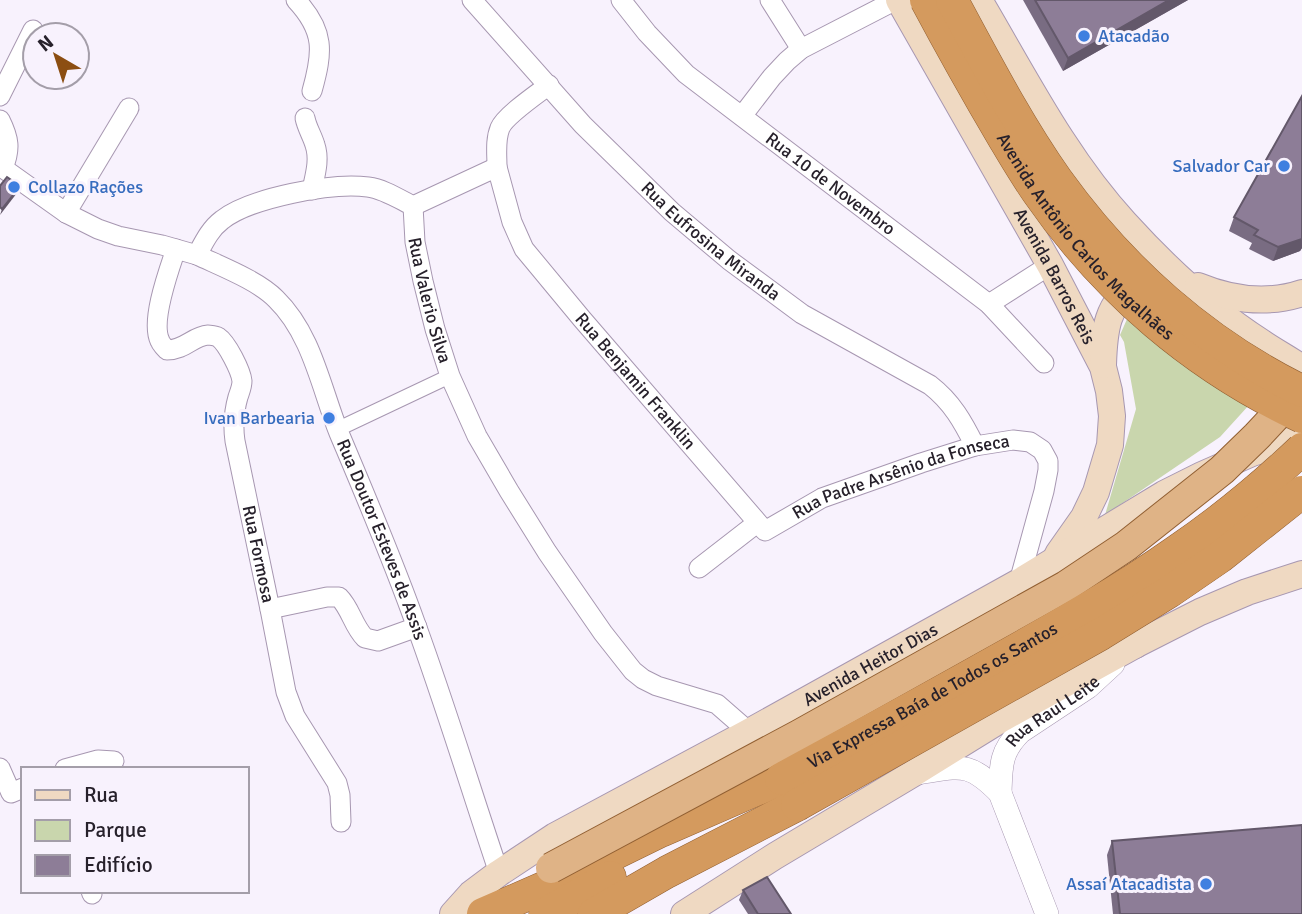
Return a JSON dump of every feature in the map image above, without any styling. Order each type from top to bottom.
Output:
[{"type":"highway","name":"Avenida Antônio Carlos Magalhães","points":[[926,0],[974,88],[1037,192],[1070,236],[1152,321],[1189,351],[1265,400],[1302,417]]},
{"type":"highway","name":"Avenida Antônio Carlos Magalhães","points":[[952,0],[1028,134],[1090,224],[1169,304],[1244,359],[1302,389]]},
{"type":"highway","name":"Via Expressa Baía de Todos os Santos","points":[[564,895],[667,872],[789,792],[1178,551],[1267,482],[1302,449]]},
{"type":"highway","name":"Via Expressa Baía de Todos os Santos","points":[[789,792],[1101,634],[1220,557],[1302,492]]},
{"type":"highway","points":[[484,914],[564,895],[661,831],[789,792]]},
{"type":"highway","points":[[639,914],[789,792]]},
{"type":"main road","name":"Avenida Barros Reis","points":[[897,0],[1050,265],[1103,367],[1112,416],[1110,445],[1104,470],[1084,517],[1051,563]]},
{"type":"main road","points":[[979,0],[1076,160],[1124,222],[1220,312],[1260,342],[1302,368]]},
{"type":"main road","points":[[1050,265],[1073,273],[1097,271],[1116,256],[1121,244],[1124,222]]},
{"type":"main road","points":[[1103,367],[1106,324],[1112,310],[1131,287],[1142,280],[1158,277],[1182,279],[1224,295],[1264,301],[1302,293]]},
{"type":"main road","points":[[564,895],[799,735],[1066,586],[1126,546],[1222,470],[1302,389]]},
{"type":"main road","name":"Avenida Heitor Dias","points":[[453,914],[471,894],[555,836],[1019,582],[1164,494],[1252,453],[1302,437]]},
{"type":"main road","points":[[1051,563],[1043,582],[1039,603],[1042,618],[1060,643],[1079,649],[1097,650],[1135,645]]},
{"type":"main road","points":[[684,914],[974,736],[1135,645],[1235,597],[1302,574]]},
{"type":"main road","points":[[915,640],[950,643],[970,652],[981,662],[991,693],[987,711],[974,736]]},
{"type":"street","points":[[296,0],[316,27],[320,47],[318,70],[312,91]]},
{"type":"street","name":"Rua Eufrosina Miranda","points":[[472,0],[583,125],[672,212],[729,260],[802,314],[930,385],[943,395],[963,422],[975,446]]},
{"type":"street","name":"Rua 10 de Novembro","points":[[621,0],[647,33],[686,74],[989,304],[1045,363]]},
{"type":"street","points":[[770,0],[801,49]]},
{"type":"street","points":[[742,116],[772,77],[801,49],[897,0]]},
{"type":"street","points":[[0,96],[21,54]]},
{"type":"street","name":"Rua Benjamin Franklin","points":[[549,85],[501,125],[497,148],[497,167],[512,222],[524,249],[590,330],[757,523]]},
{"type":"street","points":[[66,213],[129,107]]},
{"type":"street","points":[[305,118],[315,145],[317,167],[312,190]]},
{"type":"street","points":[[0,120],[9,147],[8,156],[1,167],[66,213],[118,236],[197,255],[209,234],[225,217],[279,196],[312,190],[368,187],[381,190],[412,206],[497,167]]},
{"type":"street","name":"Rua Valerio Silva","points":[[412,206],[415,242],[423,281],[450,376],[477,436],[509,491],[603,633],[633,671],[657,686],[717,704],[749,732]]},
{"type":"street","name":"Rua Formosa","points":[[176,249],[159,306],[160,342],[167,350],[176,350],[198,338],[209,335],[219,337],[242,377],[233,431],[286,692],[295,716],[337,783],[341,822]]},
{"type":"street","name":"Rua Doutor Esteves de Assis","points":[[197,255],[255,284],[276,298],[293,319],[305,341],[417,627],[499,873]]},
{"type":"street","points":[[989,304],[1050,265]]},
{"type":"street","points":[[338,429],[450,376]]},
{"type":"street","name":"Rua Padre Arsênio da Fonseca","points":[[757,523],[765,531],[822,498],[975,446],[1013,440],[1030,442],[1042,450],[1048,461],[1044,491],[1019,582]]},
{"type":"street","points":[[699,568],[757,523]]},
{"type":"street","points":[[270,609],[339,597],[346,604],[365,638],[372,641],[417,627]]},
{"type":"street","name":"Rua Raul Leite","points":[[1000,793],[1003,755],[1013,739],[1088,687],[1135,645]]},
{"type":"street","points":[[73,767],[99,760],[114,761]]},
{"type":"street","points":[[0,768],[11,793],[21,789]]},
{"type":"street","name":"Rua Raul Leite","points":[[914,773],[966,768],[985,777],[1000,793],[1047,914]]},
{"type":"green space","points":[[1131,310],[1290,360],[1220,437],[1105,515],[1136,409],[1124,342],[1120,335]]},
{"type":"building","name":"Atacadão","points":[[1035,0],[1169,0],[1068,58]]},
{"type":"building","name":"Salvador Car","points":[[1302,96],[1302,239],[1278,247],[1254,235],[1258,230],[1234,217]]},
{"type":"building","points":[[7,177],[20,186],[2,209],[0,186]]},
{"type":"building","name":"Assaí Atacadista","points":[[1302,825],[1302,914],[1120,914],[1112,841]]},
{"type":"building","points":[[767,877],[791,914],[758,914],[743,890]]},
{"type":"place","name":"Atacadão","points":[[1084,36]]},
{"type":"place","name":"Salvador Car","points":[[1284,166]]},
{"type":"place","name":"Collazo Rações","points":[[14,187]]},
{"type":"place","name":"Ivan Barbearia","points":[[329,418]]},
{"type":"place","name":"Assaí Atacadista","points":[[1206,884]]}]
